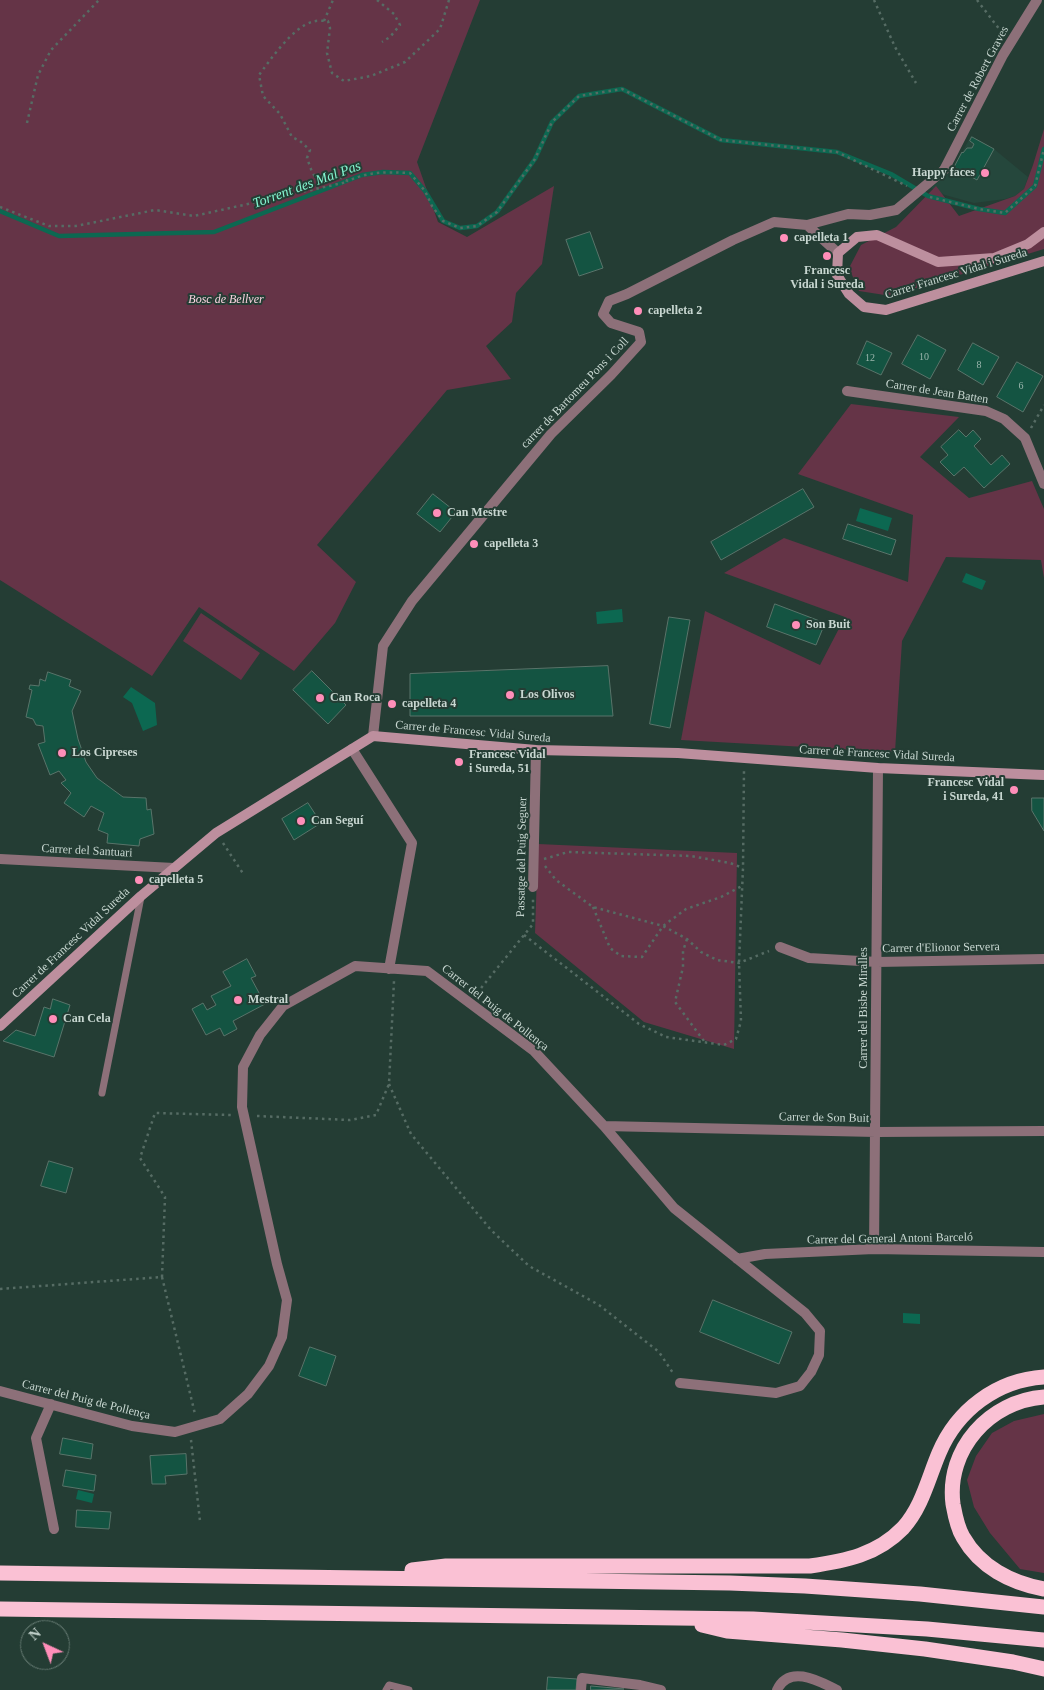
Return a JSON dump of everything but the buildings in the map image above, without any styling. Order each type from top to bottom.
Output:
[{"type":"highway","points":[[352,1577],[446,1566],[810,1566],[843,1562],[873,1550],[902,1529],[921,1501],[944,1441],[972,1406],[991,1393],[1008,1385],[1044,1377]]},
{"type":"highway","points":[[1044,1396],[1014,1403],[1002,1409],[983,1424],[973,1435],[959,1459],[952,1487],[957,1524],[962,1536],[980,1560],[1002,1575],[1016,1581],[1044,1588]]},
{"type":"highway","points":[[0,1573],[749,1583],[910,1593],[1044,1607]]},
{"type":"highway","points":[[0,1609],[753,1619],[862,1625],[1044,1640]]},
{"type":"highway","points":[[671,1618],[727,1631],[916,1648],[1013,1662],[1044,1669]]},
{"type":"street","name":"Carrer de Robert Graves","points":[[807,225],[848,214],[870,215],[896,210],[944,170],[1010,43],[1036,0]]},
{"type":"street","name":"carrer de Bartomeu Pons i Coll","points":[[373,736],[383,646],[412,602],[550,434],[612,374],[641,342],[639,332],[611,323],[602,314],[609,301],[774,222],[807,225]]},
{"type":"street","points":[[807,225],[838,253]]},
{"type":"street","name":"Carrer Francesc Vidal i Sureda","points":[[1044,232],[1028,244],[994,258],[938,262],[877,235],[857,237],[838,253],[837,275],[849,294],[864,307],[886,310],[1044,260]]},
{"type":"street","name":"Carrer de Jean Batten","points":[[847,391],[986,411],[1004,418],[1025,438],[1044,484]]},
{"type":"street","name":"Carrer de Francesc Vidal Sureda","points":[[0,1026],[141,896],[216,833],[373,736],[536,750],[678,753],[878,768],[1044,775]]},
{"type":"street","points":[[352,749],[412,843],[392,969]]},
{"type":"street","name":"Passatge del Puig Seguer","points":[[534,887],[536,750]]},
{"type":"street","name":"Carrer del Bisbe Miralles","points":[[874,1249],[878,768]]},
{"type":"street","name":"Carrer del Santuari","points":[[0,859],[174,868]]},
{"type":"street","name":"Carrer d'Elionor Servera","points":[[780,947],[809,958],[877,962],[1044,959]]},
{"type":"street","name":"Carrer del Puig de Pollença","points":[[0,1391],[132,1426],[175,1432],[220,1420],[248,1394],[270,1366],[282,1337],[287,1300],[276,1264],[242,1108],[244,1067],[260,1035],[283,1006],[355,966],[427,971],[534,1051],[604,1126],[674,1208],[805,1313],[820,1332],[819,1355],[811,1372],[800,1386],[776,1393],[680,1383]]},
{"type":"street","name":"Carrer de Son Buit","points":[[604,1126],[876,1132],[1044,1131]]},
{"type":"street","name":"Carrer del General Antoni Barceló","points":[[737,1259],[764,1254],[874,1249],[1044,1252]]},
{"type":"street","points":[[51,1404],[36,1438],[54,1529]]},
{"type":"street","points":[[777,1690],[779,1685],[786,1679],[799,1676],[820,1682],[837,1690]]},
{"type":"street","points":[[581,1690],[582,1678],[661,1690]]},
{"type":"lane","points":[[102,1093],[141,896]]},
{"type":"lane","points":[[386,1690],[389,1685],[409,1690]]},
{"type":"path","points":[[27,123],[38,75],[51,50],[100,0]]},
{"type":"path","points":[[324,21],[333,0]]},
{"type":"path","points":[[377,0],[394,14],[400,25],[390,37],[382,42]]},
{"type":"path","points":[[348,181],[339,176],[319,183],[312,172],[307,158],[310,150],[292,138],[280,114],[263,96],[259,75],[273,55],[292,35],[311,22],[328,21],[330,28],[327,53],[332,73],[344,81],[371,76],[405,62],[440,29],[449,0]]},
{"type":"path","points":[[874,0],[895,47],[916,83]]},
{"type":"path","points":[[977,0],[1010,43]]},
{"type":"path","points":[[0,207],[48,226],[76,226],[155,210],[194,216],[348,181],[362,174],[376,172],[410,173],[425,191],[443,221],[460,228],[476,226],[497,212],[535,159],[552,122],[579,96],[622,89],[721,140],[837,152],[911,188]]},
{"type":"path","points":[[928,196],[979,209],[1005,213],[1035,186],[1044,150]]},
{"type":"path","points":[[1025,438],[1044,405]]},
{"type":"path","points":[[524,936],[639,1024],[666,1038],[724,1045],[736,1039],[741,1021],[739,963],[743,868],[744,758]]},
{"type":"path","points":[[216,833],[244,875]]},
{"type":"path","points":[[743,868],[730,863],[691,856],[568,852],[540,860],[556,880],[593,907],[663,926],[687,939],[701,952],[717,960],[739,963],[780,947]]},
{"type":"path","points":[[593,907],[610,948],[621,956],[642,957],[663,926],[686,909],[721,897],[742,886]]},
{"type":"path","name":"Passatge del Puig Seguer","points":[[470,1003],[533,924],[534,887]]},
{"type":"path","points":[[687,939],[683,951],[684,967],[675,1002],[705,1042]]},
{"type":"path","points":[[200,1521],[193,1427],[162,1277],[165,1197],[140,1158],[155,1113],[350,1120],[376,1115],[389,1084],[392,969]]},
{"type":"path","points":[[389,1084],[411,1134],[491,1230],[530,1266],[599,1305],[659,1352],[680,1383]]},
{"type":"path","points":[[0,1289],[162,1277]]},
{"type":"shaded area","name":"Happy faces","points":[[971,136],[994,149],[1028,177],[1024,189],[1015,196],[1005,199],[974,203],[945,195],[931,188],[953,169]]},
{"type":"shaded area","points":[[860,508],[892,518],[888,531],[856,521]]},
{"type":"shaded area","points":[[966,573],[986,581],[982,590],[962,582]]},
{"type":"shaded area","points":[[622,609],[623,622],[597,624],[596,612]]},
{"type":"shaded area","points":[[131,687],[155,703],[157,725],[143,731],[132,703],[123,697]]},
{"type":"shaded area","points":[[903,1313],[920,1314],[920,1324],[903,1323]]},
{"type":"shaded area","points":[[78,1490],[94,1494],[92,1503],[76,1499]]},
{"type":"green space","name":"Bosc de Bellver","points":[[0,0],[480,0],[417,162],[438,222],[467,237],[554,186],[542,264],[516,293],[512,322],[486,346],[511,379],[447,390],[317,545],[356,582],[335,623],[294,671],[199,607],[152,676],[0,580]]},
{"type":"green space","points":[[1044,129],[1044,249],[891,296],[859,291],[849,268],[861,245],[896,227],[936,186],[959,216],[1015,196],[1024,189]]},
{"type":"green space","points":[[851,404],[959,417],[920,457],[969,498],[1032,481],[1044,509],[1044,578],[1041,560],[946,557],[902,641],[895,752],[681,740],[705,611],[820,665],[845,617],[724,573],[784,538],[908,582],[913,515],[798,474]]},
{"type":"green space","points":[[201,613],[260,653],[241,680],[183,641]]},
{"type":"green space","points":[[538,844],[737,853],[734,1049],[644,1022],[535,933]]},
{"type":"green space","points":[[1044,1414],[1044,1573],[1020,1569],[990,1533],[974,1507],[967,1480],[976,1456],[992,1433],[1014,1421]]},
{"type":"waterway","name":"Torrent des Mal Pas","points":[[0,211],[59,236],[214,232],[362,175],[383,172],[410,173],[425,191],[443,221],[460,228],[477,226],[497,212],[535,159],[552,122],[579,96],[622,89],[721,140],[837,152],[891,174],[928,196],[979,209],[1005,213],[1035,186],[1044,149]]},
{"type":"place","name":"Happy faces","points":[[985,173]]},
{"type":"place","name":"capelleta 1","points":[[784,238]]},
{"type":"place","name":"Francesc Vidal i Sureda","points":[[827,256]]},
{"type":"place","name":"capelleta 2","points":[[638,311]]},
{"type":"place","name":"Can Mestre","points":[[437,513]]},
{"type":"place","name":"capelleta 3","points":[[474,544]]},
{"type":"place","name":"Son Buit","points":[[796,625]]},
{"type":"place","name":"Los Olivos","points":[[510,695]]},
{"type":"place","name":"Can Roca","points":[[320,698]]},
{"type":"place","name":"capelleta 4","points":[[392,704]]},
{"type":"place","name":"Los Cipreses","points":[[62,753]]},
{"type":"place","name":"Francesc Vidal i Sureda, 51","points":[[459,762]]},
{"type":"place","name":"Francesc Vidal i Sureda, 41","points":[[1014,790]]},
{"type":"place","name":"Can Seguí","points":[[301,821]]},
{"type":"place","name":"capelleta 5","points":[[139,880]]},
{"type":"place","name":"Mestral","points":[[238,1000]]},
{"type":"place","name":"Can Cela","points":[[53,1019]]}]
